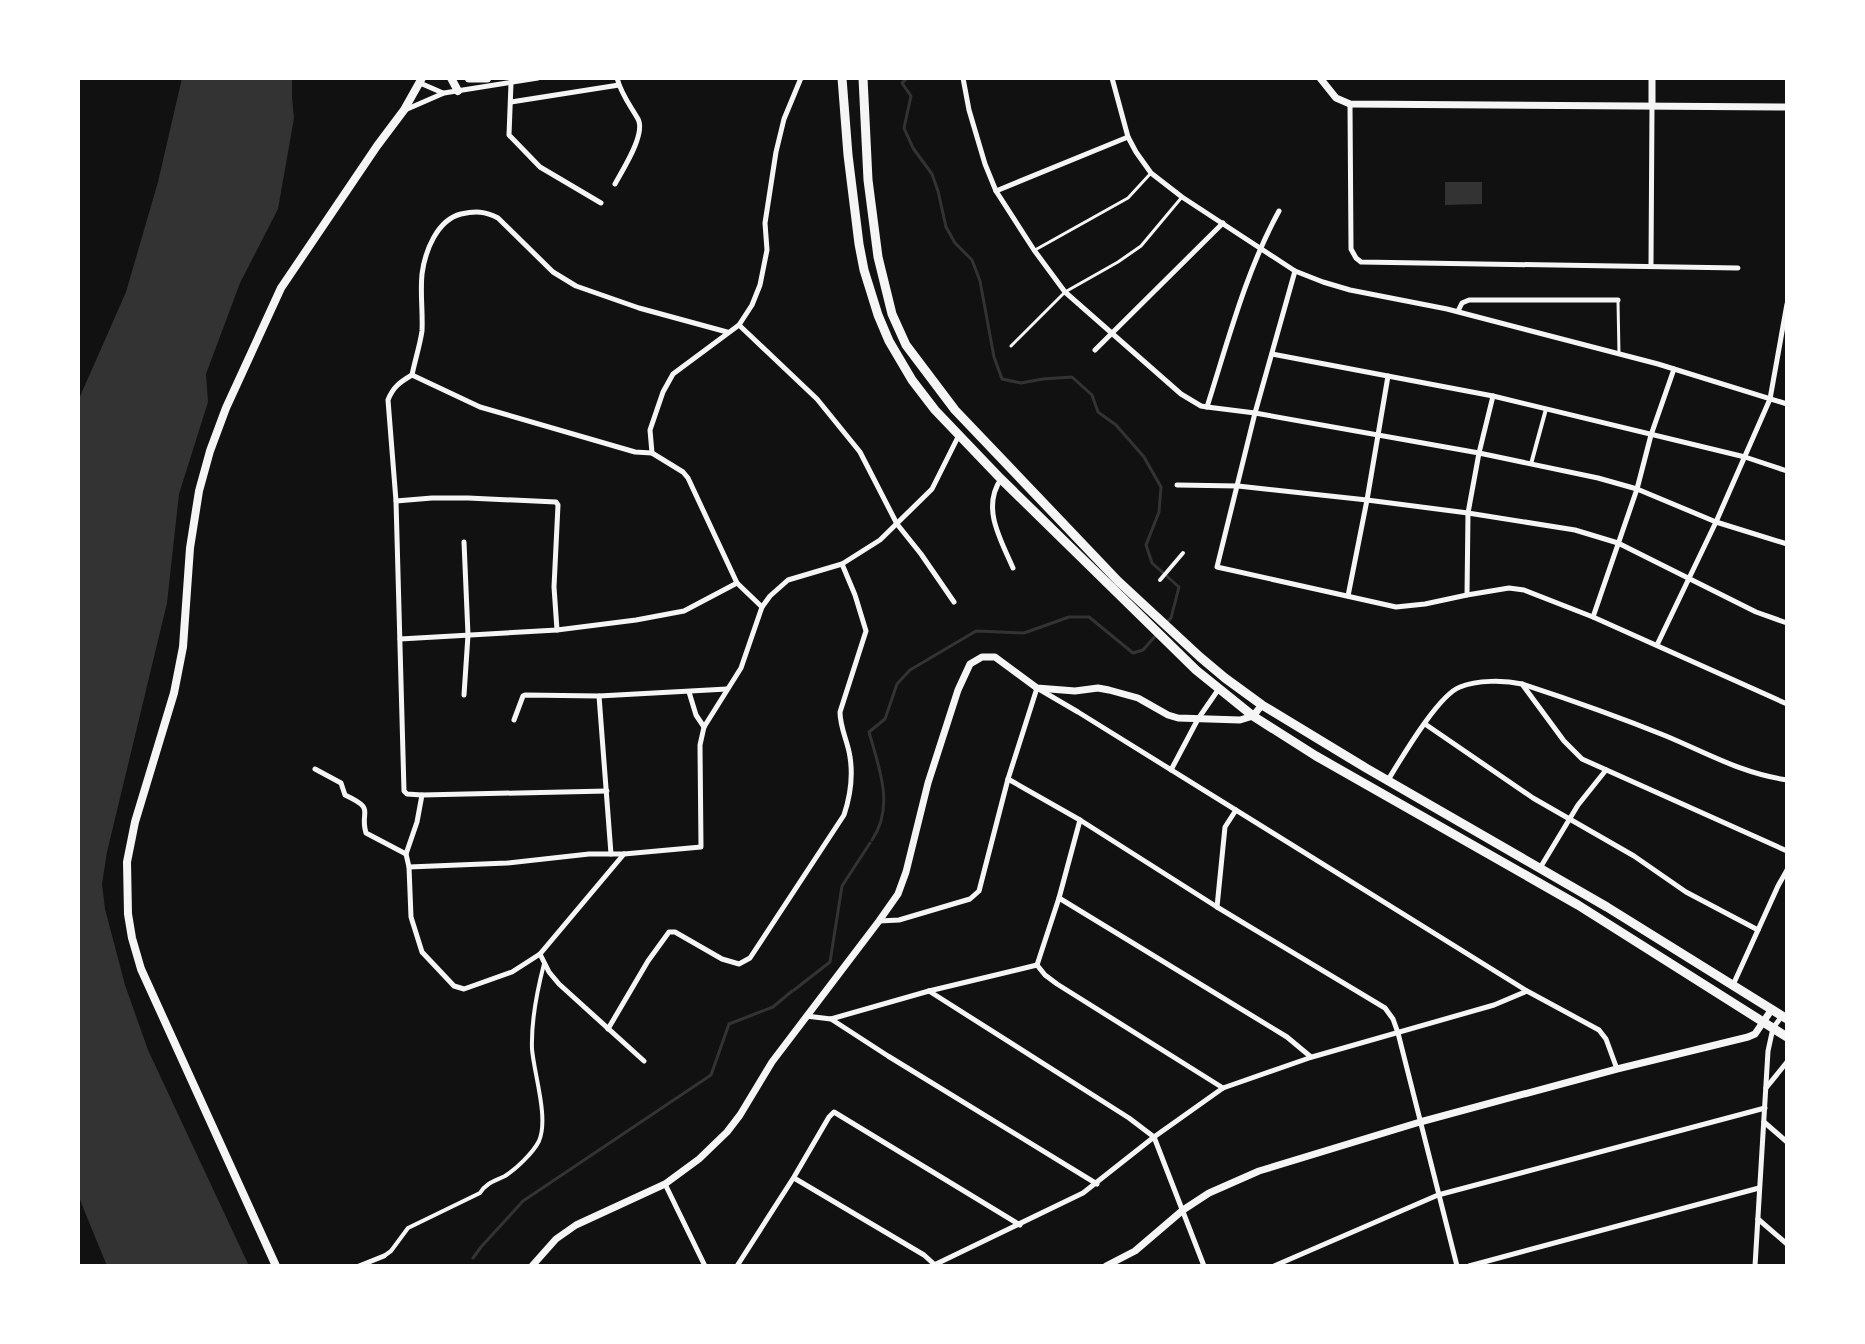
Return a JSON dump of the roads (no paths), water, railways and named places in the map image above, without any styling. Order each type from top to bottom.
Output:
[{"type":"main road","points":[[451,78],[458,91]]},
{"type":"main road","points":[[469,78],[487,78]]},
{"type":"main road","points":[[842,78],[859,244],[878,315],[912,380],[935,410],[1001,479],[1218,690],[1253,716],[1316,756],[1578,905],[1787,1037]]},
{"type":"main road","points":[[863,78],[868,180],[880,267],[892,314],[906,345],[955,410],[1118,581],[1225,678],[1262,705],[1540,868],[1784,1017]]},
{"type":"main road","points":[[276,1266],[141,969],[128,914],[127,862],[135,822],[174,693],[183,647],[190,548],[199,491],[226,408],[281,288],[404,110],[421,80]]},
{"type":"main road","points":[[843,108],[864,107]]},
{"type":"street","points":[[404,110],[444,93],[538,78]]},
{"type":"street","points":[[652,453],[650,430],[663,392],[673,374],[739,325],[760,285],[767,250],[765,223],[776,152],[784,119],[801,78]]},
{"type":"street","points":[[963,78],[977,138],[996,191],[1034,250],[1065,292],[1181,394],[1201,406],[1255,413],[1531,464],[1637,489],[1716,522],[1787,544]]},
{"type":"street","points":[[1112,78],[1128,137],[1151,173],[1295,271],[1350,290],[1458,311],[1619,354],[1787,404]]},
{"type":"street","points":[[1320,78],[1336,98],[1350,104],[1787,107]]},
{"type":"street","points":[[1651,265],[1652,78]]},
{"type":"street","points":[[421,80],[444,93]]},
{"type":"street","points":[[511,102],[618,81],[640,126],[636,145],[615,184]]},
{"type":"street","points":[[511,83],[509,135],[540,167],[601,203]]},
{"type":"street","points":[[1350,104],[1351,249],[1361,262],[1738,268]]},
{"type":"street","points":[[996,191],[1128,137]]},
{"type":"street","points":[[607,791],[422,795],[404,791],[396,501],[388,400],[392,390],[412,375],[422,333],[422,272],[435,234],[452,217],[477,211],[498,218],[553,272],[576,286],[639,308],[727,332]]},
{"type":"street","points":[[1207,407],[1261,248],[1279,211]]},
{"type":"street","points":[[1095,350],[1223,223]]},
{"type":"street","points":[[1295,271],[1255,413],[1217,567],[1400,607],[1509,588],[1524,590],[1593,617],[1787,704]]},
{"type":"street","points":[[1458,311],[1462,303],[1469,300],[1618,300]]},
{"type":"street","points":[[1657,645],[1770,399],[1787,304]]},
{"type":"street","points":[[739,325],[817,399],[860,452],[897,524],[954,602]]},
{"type":"street","points":[[1272,354],[1493,396],[1745,457],[1787,471]]},
{"type":"street","points":[[1593,617],[1674,369]]},
{"type":"street","points":[[412,375],[480,407],[635,452],[652,453],[683,472],[737,583],[762,607]]},
{"type":"street","points":[[1348,596],[1388,376]]},
{"type":"street","points":[[1467,595],[1468,513],[1493,396]]},
{"type":"street","points":[[1531,464],[1546,409]]},
{"type":"street","points":[[409,867],[507,863],[701,847],[700,745],[704,727],[741,668],[762,607],[788,580],[842,564],[880,540],[932,489],[960,435]]},
{"type":"street","points":[[1001,479],[992,496],[991,509],[1013,568]]},
{"type":"street","points":[[1177,485],[1238,486],[1367,500],[1575,530],[1618,543],[1756,612],[1787,623]]},
{"type":"street","points":[[396,501],[432,498],[554,501],[558,505],[554,587],[557,630]]},
{"type":"street","points":[[464,542],[468,635],[464,695]]},
{"type":"street","points":[[1160,579],[1183,553]]},
{"type":"street","points":[[608,1029],[669,932],[675,932],[722,959],[739,964],[750,958],[844,815],[850,799],[850,757],[840,712],[866,631],[842,564]]},
{"type":"street","points":[[400,639],[557,630],[636,620],[684,611],[737,583]]},
{"type":"street","points":[[532,1266],[556,1239],[576,1225],[665,1184],[699,1159],[740,1115],[772,1062],[879,921],[902,885],[928,783],[958,690],[970,664],[982,657],[995,657],[1037,688],[1527,991],[1599,1030],[1606,1039],[1617,1069]]},
{"type":"street","points":[[1388,780],[1449,694],[1461,686],[1497,681],[1522,684],[1602,710],[1741,769],[1787,780]]},
{"type":"street","points":[[1522,684],[1572,751],[1582,759],[1787,851]]},
{"type":"street","points":[[1037,688],[1109,690],[1138,698],[1168,715],[1198,719],[1240,720],[1253,716],[1262,705]]},
{"type":"street","points":[[879,921],[899,920],[975,896],[979,891],[1008,779],[1037,688]]},
{"type":"street","points":[[514,720],[525,695],[599,696],[728,689]]},
{"type":"street","points":[[1171,770],[1198,719],[1218,690]]},
{"type":"street","points":[[689,692],[693,708],[704,727]]},
{"type":"street","points":[[599,696],[611,854]]},
{"type":"street","points":[[1425,724],[1503,779],[1634,856],[1686,892],[1758,930]]},
{"type":"street","points":[[315,769],[341,783],[345,795],[363,805],[366,833],[406,854]]},
{"type":"street","points":[[1540,868],[1569,819],[1606,770]]},
{"type":"street","points":[[1008,779],[1385,1008],[1398,1033],[1457,1266]]},
{"type":"street","points":[[422,795],[406,854],[409,908],[422,952],[454,986],[464,989],[512,972],[540,954],[624,854]]},
{"type":"street","points":[[1217,907],[1225,827],[1236,810]]},
{"type":"street","points":[[1037,965],[1080,820]]},
{"type":"street","points":[[1733,985],[1787,870]]},
{"type":"street","points":[[1059,898],[1287,1037],[1312,1057]]},
{"type":"street","points":[[540,954],[559,984],[644,1061]]},
{"type":"street","points":[[359,1266],[391,1251],[408,1228],[480,1193],[485,1186],[508,1174],[540,1139],[542,1108],[532,1049],[534,1009],[544,964]]},
{"type":"street","points":[[806,1016],[831,1019],[1037,965]]},
{"type":"street","points":[[1037,965],[1057,984],[1223,1088]]},
{"type":"street","points":[[929,991],[1154,1137],[1204,1266]]},
{"type":"street","points":[[794,1177],[924,1255],[934,1266],[1097,1184],[1154,1137],[1223,1088],[1312,1057],[1494,1005],[1527,991]]},
{"type":"street","points":[[1106,1266],[1135,1251],[1183,1210],[1209,1193],[1259,1171],[1420,1122],[1748,1037],[1755,1034],[1772,1009]]},
{"type":"street","points":[[1755,1266],[1768,1051],[1773,1028],[1784,1017]]},
{"type":"street","points":[[831,1019],[1097,1184]]},
{"type":"street","points":[[1766,1089],[1787,1062]]},
{"type":"street","points":[[1274,1266],[1289,1263],[1438,1195],[1765,1108]]},
{"type":"street","points":[[737,1266],[834,1112],[1020,1225]]},
{"type":"street","points":[[1764,1122],[1787,1142]]},
{"type":"street","points":[[665,1184],[705,1266]]},
{"type":"street","points":[[1469,1266],[1759,1188]]},
{"type":"street","points":[[1758,1219],[1787,1244]]},
{"type":"lane","points":[[1034,250],[1128,198],[1151,173]]},
{"type":"lane","points":[[1011,346],[1065,292],[1141,246],[1182,197]]},
{"type":"lane","points":[[1618,300],[1619,354]]},
{"type":"waterway","points":[[907,78],[902,83],[911,96],[904,128],[913,148],[932,174],[946,227],[955,243],[972,260],[980,281],[994,357],[1002,379],[1021,383],[1072,377],[1092,395],[1098,412],[1116,425],[1144,457],[1161,487],[1159,512],[1146,545],[1152,563],[1179,587],[1168,621]]},
{"type":"waterway","points":[[872,840],[883,814],[884,800],[869,732],[885,719],[897,684],[910,670],[976,631],[1024,633],[1069,617],[1089,617],[1133,653],[1143,650],[1158,633]]},
{"type":"waterway","points":[[794,990],[830,962],[842,886],[870,843]]},
{"type":"waterway","points":[[473,1258],[523,1201],[711,1075],[729,1024],[773,1007],[792,991]]}]
